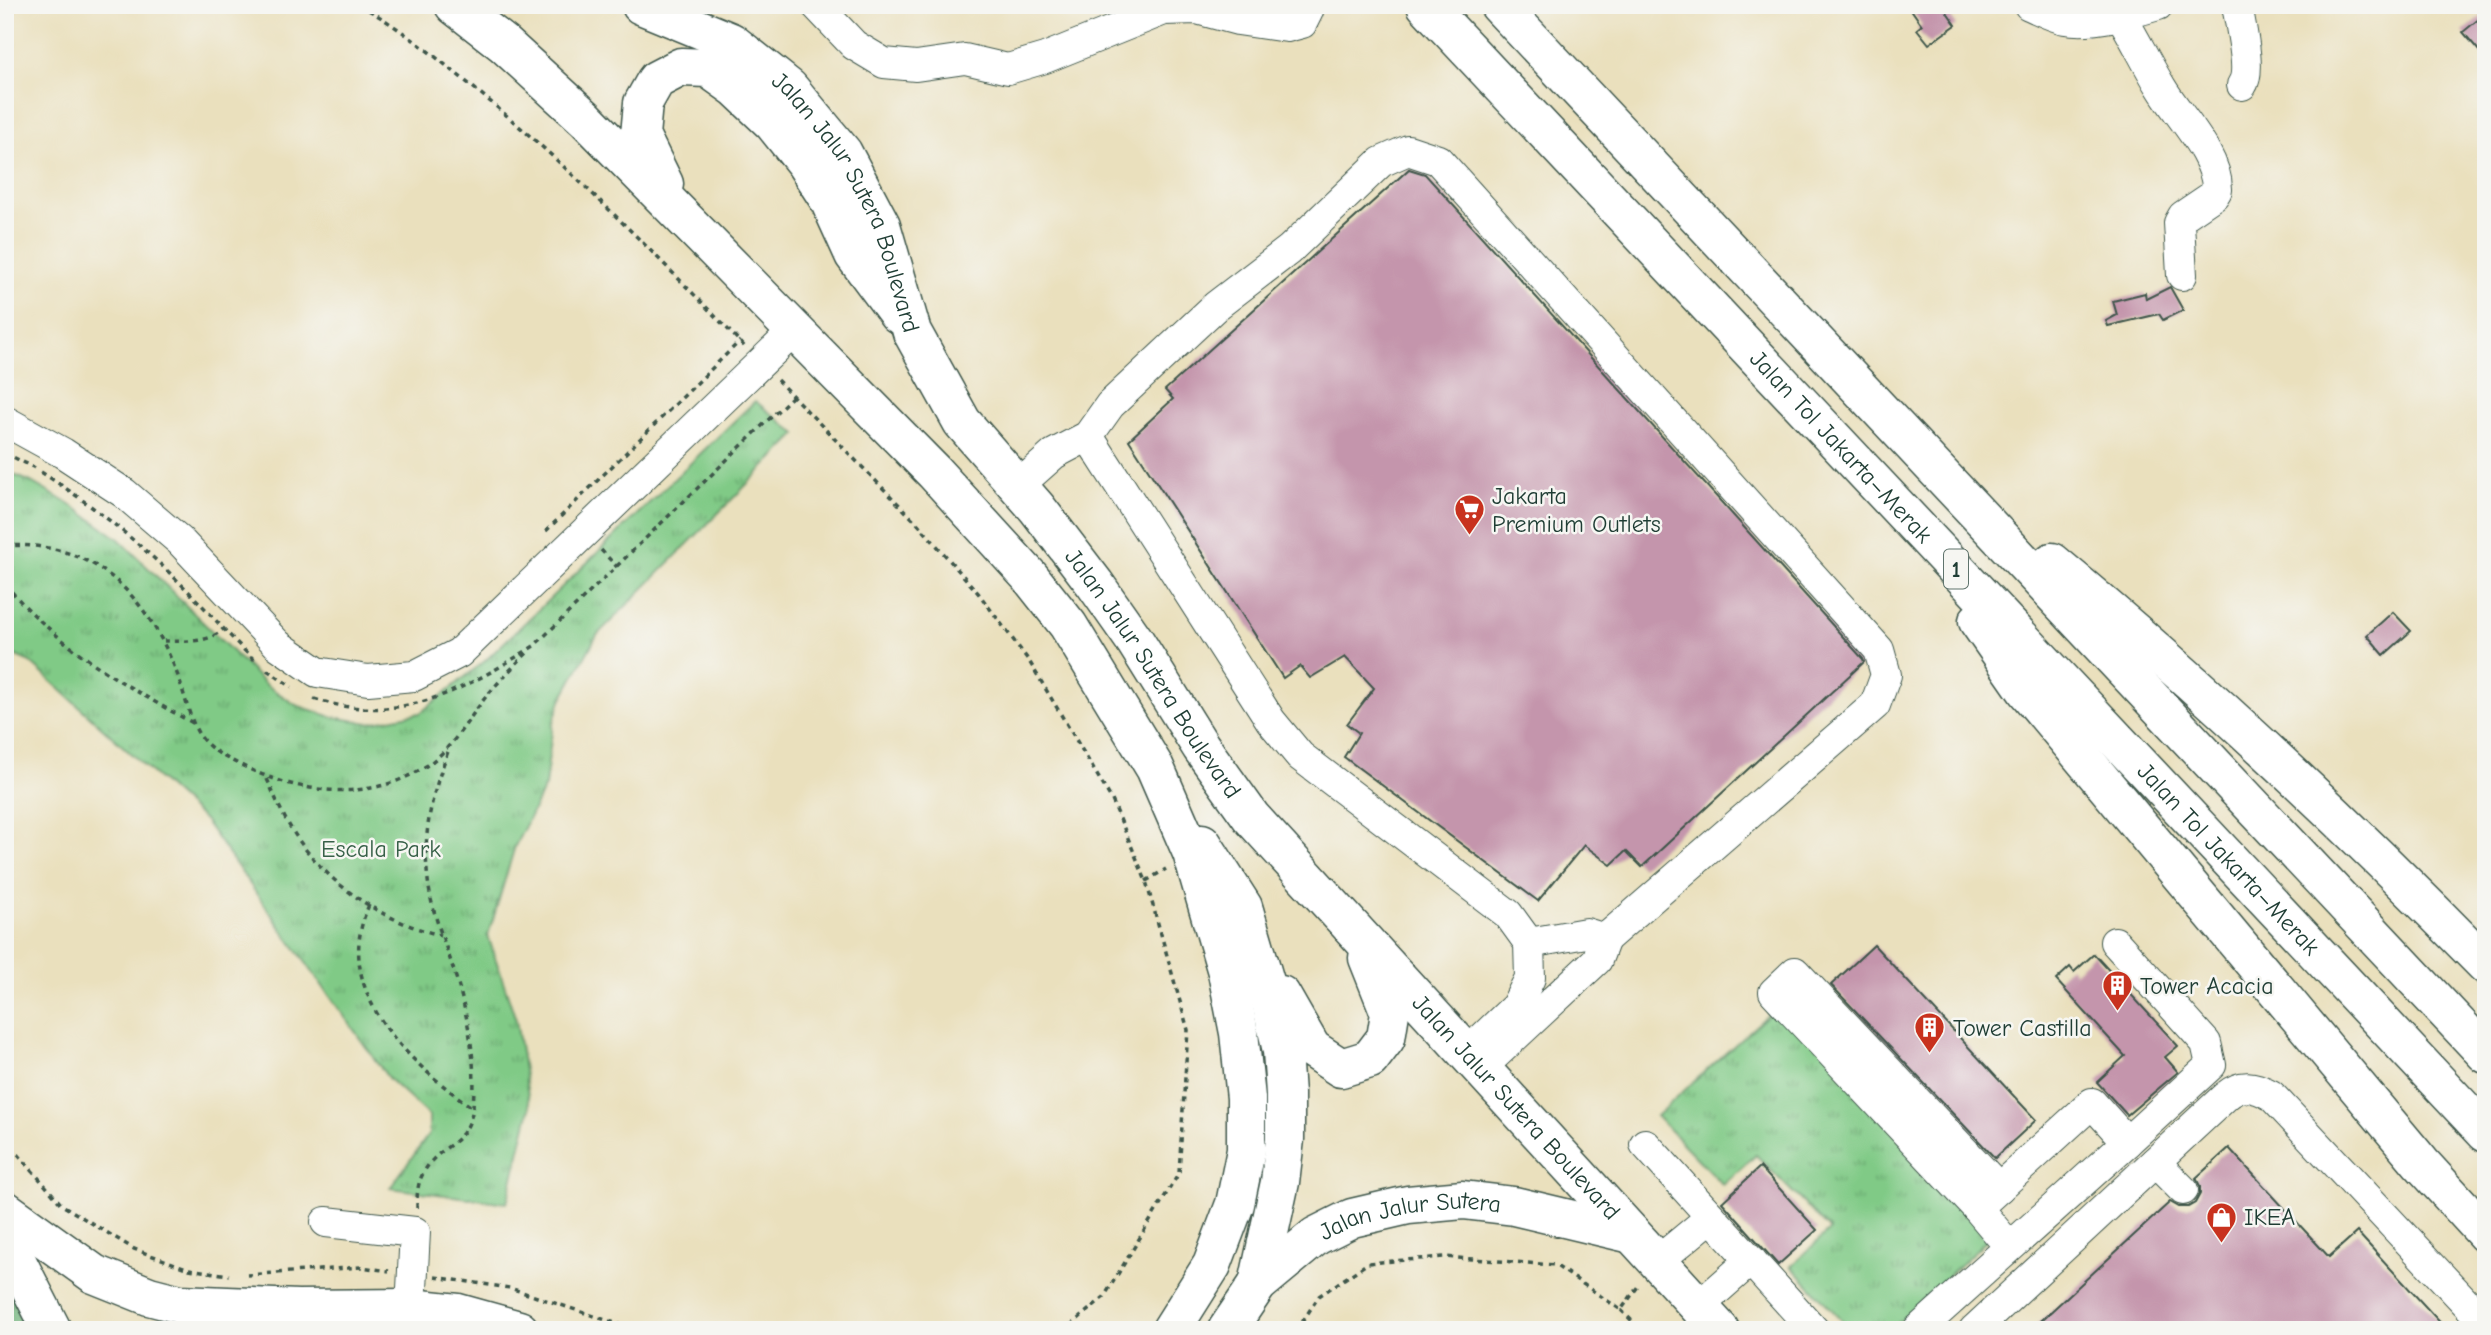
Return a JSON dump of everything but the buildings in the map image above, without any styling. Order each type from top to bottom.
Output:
[{"type":"main road","name":"Jalan Jalur Sutera Boulevard","points":[[454,5],[504,44],[586,119],[934,472],[1030,578],[1068,625],[1155,768],[1192,853],[1227,972],[1239,1033],[1246,1098],[1246,1150],[1235,1204],[1212,1265],[1171,1330]]},
{"type":"main road","name":"Jalan Jalur Sutera Boulevard","points":[[641,5],[730,41],[789,88],[843,153],[881,225],[912,332],[962,422],[1018,486],[1103,596],[1135,641],[1201,747],[1251,817],[1710,1318]]},
{"type":"main road","name":"Jalan Tol Jakarta–Merak","points":[[1426,5],[2486,1133]]},
{"type":"main road","name":"1","points":[[1499,5],[2486,1054]]},
{"type":"main road","points":[[677,211],[640,135],[643,103],[656,80],[681,67],[708,68],[736,88],[773,123],[805,163],[829,200],[854,255],[912,332]]},
{"type":"main road","points":[[1919,450],[2132,629],[2236,722],[2486,965]]},
{"type":"main road","points":[[1908,519],[2026,690],[2421,1163],[2486,1234]]},
{"type":"main road","points":[[1155,768],[1242,907],[1283,1000],[1312,1049],[1341,1068],[1370,1059],[1386,1038],[1390,1013],[1364,949],[1329,903]]},
{"type":"main road","points":[[1242,907],[1271,1002],[1282,1051],[1285,1094],[1280,1182],[1258,1284]]},
{"type":"main road","name":"Jalan Jalur Sutera","points":[[1227,1330],[1258,1284],[1316,1236],[1352,1218],[1408,1205],[1463,1200],[1514,1206],[1645,1248]]},
{"type":"main road","points":[[5,1210],[94,1274],[149,1296],[180,1304],[298,1309],[411,1308],[458,1313],[519,1330]]},
{"type":"main road","points":[[5,1238],[51,1330]]},
{"type":"street","points":[[816,5],[855,45],[884,63],[916,66],[965,59],[1008,69],[1066,51],[1164,10],[1197,9],[1238,20],[1287,27],[1302,23],[1308,11],[1305,5]]},
{"type":"street","points":[[2029,5],[2050,15],[2071,20],[2122,16],[2158,5]]},
{"type":"street","points":[[2237,5],[2246,70],[2242,85]]},
{"type":"street","points":[[2122,16],[2161,88],[2181,114],[2216,174],[2217,190],[2214,195],[2183,216],[2179,223],[2182,275]]},
{"type":"street","points":[[1018,486],[1054,454],[1088,436],[1119,396],[1216,306],[1289,250],[1381,162],[1408,150],[1438,160],[1878,650],[1886,675],[1875,705],[1605,939],[1597,960],[1474,1060]]},
{"type":"street","points":[[5,421],[64,453],[124,493],[180,541],[278,645],[317,672],[368,680],[414,676],[459,653],[794,331]]},
{"type":"street","points":[[1088,436],[1271,721],[1300,756],[1508,914],[1529,943],[1530,978],[1516,1006],[1474,1060]]},
{"type":"street","points":[[1529,943],[1586,933],[1605,939]]},
{"type":"street","points":[[1918,1330],[2211,1065],[2206,1043],[2115,942]]},
{"type":"street","points":[[1999,1188],[1795,972],[1774,992],[1977,1208],[2009,1246]]},
{"type":"street","points":[[1974,1330],[2155,1161],[2234,1090],[2243,1086],[2261,1089],[2271,1095],[2486,1324]]},
{"type":"street","points":[[1977,1208],[2092,1103],[2127,1142]]},
{"type":"street","points":[[1645,1144],[1814,1330]]},
{"type":"street","points":[[2155,1161],[2183,1190]]},
{"type":"street","points":[[1645,1248],[1711,1217]]},
{"type":"street","points":[[326,1222],[415,1232],[411,1308]]},
{"type":"street","points":[[1710,1318],[1751,1260]]},
{"type":"path","points":[[360,5],[441,61],[518,125],[612,211],[918,524],[979,594],[1029,661],[1112,800],[1146,881],[1188,1030],[1179,1172],[1104,1297],[1065,1330]]},
{"type":"path","points":[[545,533],[740,341]]},
{"type":"path","points":[[5,546],[42,547],[69,554],[115,578],[134,596],[163,641],[188,702],[193,723],[201,737],[213,749],[268,779],[323,790],[353,790],[380,786],[404,779],[427,766],[449,747],[502,678],[793,396]]},
{"type":"path","points":[[5,453],[40,471],[121,528],[263,667],[300,692]]},
{"type":"path","points":[[5,584],[38,618],[102,670],[139,694],[193,723]]},
{"type":"path","points":[[163,641],[192,641],[216,636],[224,628]]},
{"type":"path","points":[[311,697],[342,707],[376,710],[413,705],[488,675],[534,646]]},
{"type":"path","points":[[415,1232],[418,1186],[424,1170],[460,1139],[470,1124],[473,1108],[474,1074],[470,1031],[459,986],[440,935],[429,886],[426,832],[430,802],[449,747]]},
{"type":"path","points":[[268,779],[285,818],[304,847],[330,876],[369,905],[413,928],[440,935]]},
{"type":"path","points":[[369,905],[363,918],[359,941],[361,968],[378,1018],[420,1067],[473,1108]]},
{"type":"path","points":[[5,1139],[62,1205],[134,1250],[189,1269]]},
{"type":"path","points":[[1620,1310],[1645,1248]]},
{"type":"path","points":[[1297,1330],[1319,1296],[1368,1263],[1444,1257],[1555,1265],[1620,1310],[1641,1330]]},
{"type":"green space","name":"Escala Park","points":[[755,401],[797,434],[597,635],[562,698],[553,723],[545,786],[515,846],[488,936],[516,1020],[530,1108],[507,1203],[390,1188],[429,1134],[429,1116],[389,1079],[204,820],[30,662],[5,651],[5,471],[31,482],[74,507],[119,539],[265,684],[296,705],[332,717],[369,723],[420,713],[485,661]]},
{"type":"green space","points":[[1780,1004],[1994,1233],[1891,1330],[1851,1330],[1791,1266],[1830,1230],[1756,1155],[1723,1185],[1656,1116]]},
{"type":"green space","points":[[5,1268],[37,1330],[5,1330]]},
{"type":"place","name":"Jakarta Premium Outlets","points":[[1469,537]]},
{"type":"place","name":"Tower Acacia","points":[[2117,1013]]},
{"type":"place","name":"Tower Castilla","points":[[1930,1055]]},
{"type":"place","name":"IKEA","points":[[2221,1244]]}]
